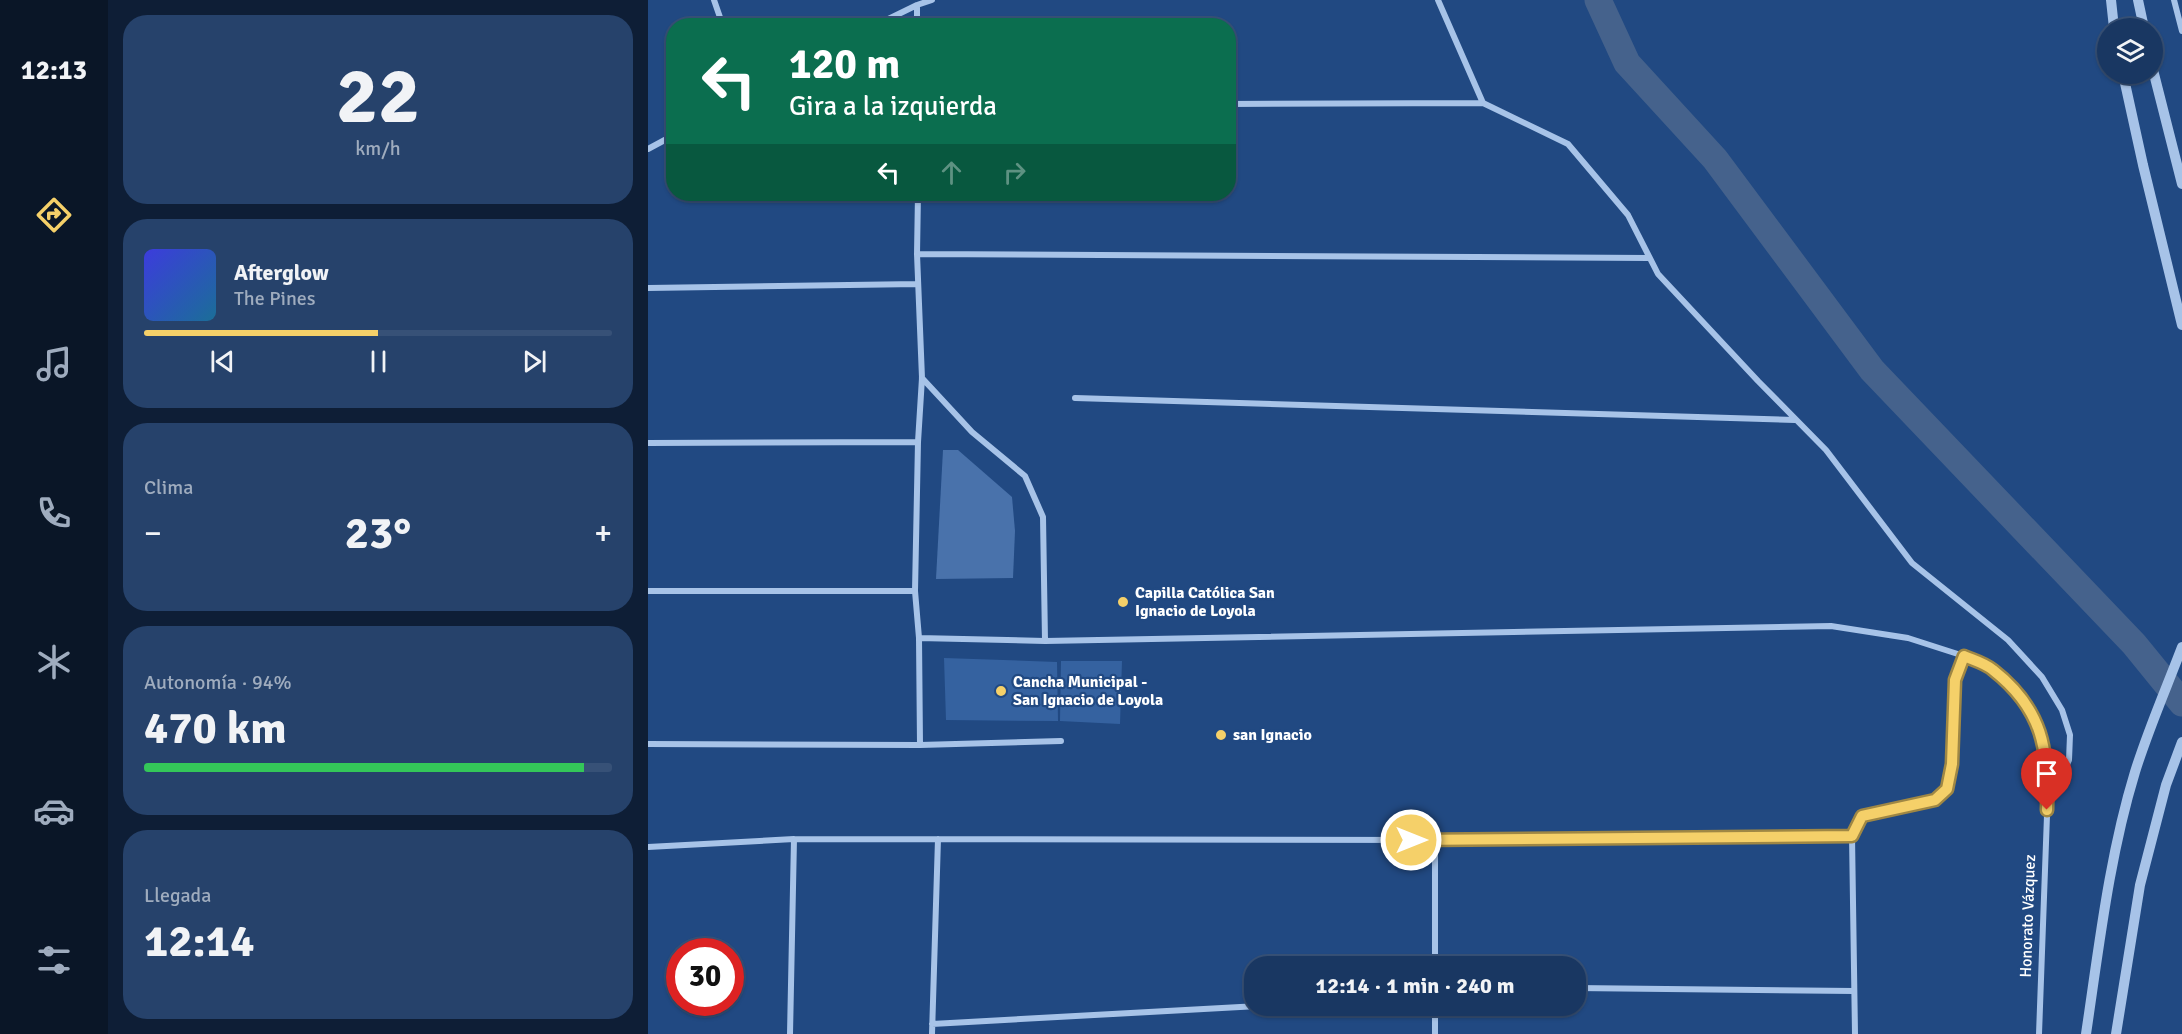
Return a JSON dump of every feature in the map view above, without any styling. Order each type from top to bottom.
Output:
[{"type":"street","points":[[714,0],[720,18]]},
{"type":"street","points":[[890,18],[932,0]]},
{"type":"street","points":[[1438,0],[1483,103]]},
{"type":"street","points":[[2110,0],[2113,18]]},
{"type":"street","points":[[2138,0],[2142,18]]},
{"type":"street","points":[[2174,0],[2182,31]]},
{"type":"street","points":[[917,5],[917,18]]},
{"type":"street","points":[[2125,84],[2182,325]]},
{"type":"street","points":[[2157,84],[2182,184]]},
{"type":"street","points":[[1236,104],[1483,103],[1568,144],[1628,215],[1658,274],[1826,450],[1912,564],[2008,640],[2042,677],[2062,710],[2070,735],[2069,760],[2061,778],[2048,788]]},
{"type":"street","points":[[648,149],[666,139]]},
{"type":"street","points":[[918,201],[917,254],[922,378],[918,442],[915,591],[919,638],[920,745]]},
{"type":"street","points":[[917,254],[1649,258]]},
{"type":"street","points":[[648,288],[918,284]]},
{"type":"street","points":[[922,378],[972,432],[1025,476],[1043,517],[1045,641]]},
{"type":"street","points":[[1075,398],[1796,420]]},
{"type":"street","points":[[648,443],[918,442]]},
{"type":"street","points":[[648,591],[915,591]]},
{"type":"street","name":"Honorato Vázquez","points":[[919,638],[1045,641],[1831,627],[1908,638],[1964,656],[1992,668],[2029,706],[2044,742],[2048,788],[2039,1034]]},
{"type":"street","points":[[2086,1034],[2114,862],[2135,772],[2182,647]]},
{"type":"street","points":[[1855,1034],[1852,836],[1862,816],[1935,800],[1947,789],[1952,764],[1955,680],[1964,656]]},
{"type":"street","points":[[648,744],[920,745],[1061,741]]},
{"type":"street","points":[[2116,1034],[2140,885],[2166,785],[2182,742]]},
{"type":"street","points":[[648,847],[794,839],[1435,840],[1852,836]]},
{"type":"street","points":[[790,1034],[794,839]]},
{"type":"street","points":[[932,1034],[938,839]]},
{"type":"street","points":[[1435,840],[1435,956]]},
{"type":"street","points":[[1586,988],[1854,992]]},
{"type":"street","points":[[932,1024],[1244,1007]]},
{"type":"street","points":[[1435,1016],[1435,1034]]},
{"type":"shaded area","name":"Cancha Municipal - San Ignacio de Loyola","points":[[944,658],[1057,662],[1058,721],[946,720]]},
{"type":"shaded area","points":[[1061,661],[1122,661],[1120,724],[1060,721]]},
{"type":"building","points":[[943,450],[958,450],[1012,497],[1015,531],[1013,578],[936,579]]},
{"type":"waterway","points":[[1598,0],[1627,63],[1715,159],[1872,370],[2134,644],[2182,703]]},
{"type":"place","name":"Capilla Católica San Ignacio de Loyola","points":[[1123,602]]},
{"type":"place","name":"Cancha Municipal - San Ignacio de Loyola","points":[[1001,691]]},
{"type":"place","name":"san Ignacio","points":[[1221,735]]},
{"type":"route","points":[[1411,840],[1852,836],[1862,816],[1935,800],[1947,789],[1952,764],[1955,680],[1964,656],[1992,668],[2029,706],[2044,742],[2048,788],[2047,810]]}]
